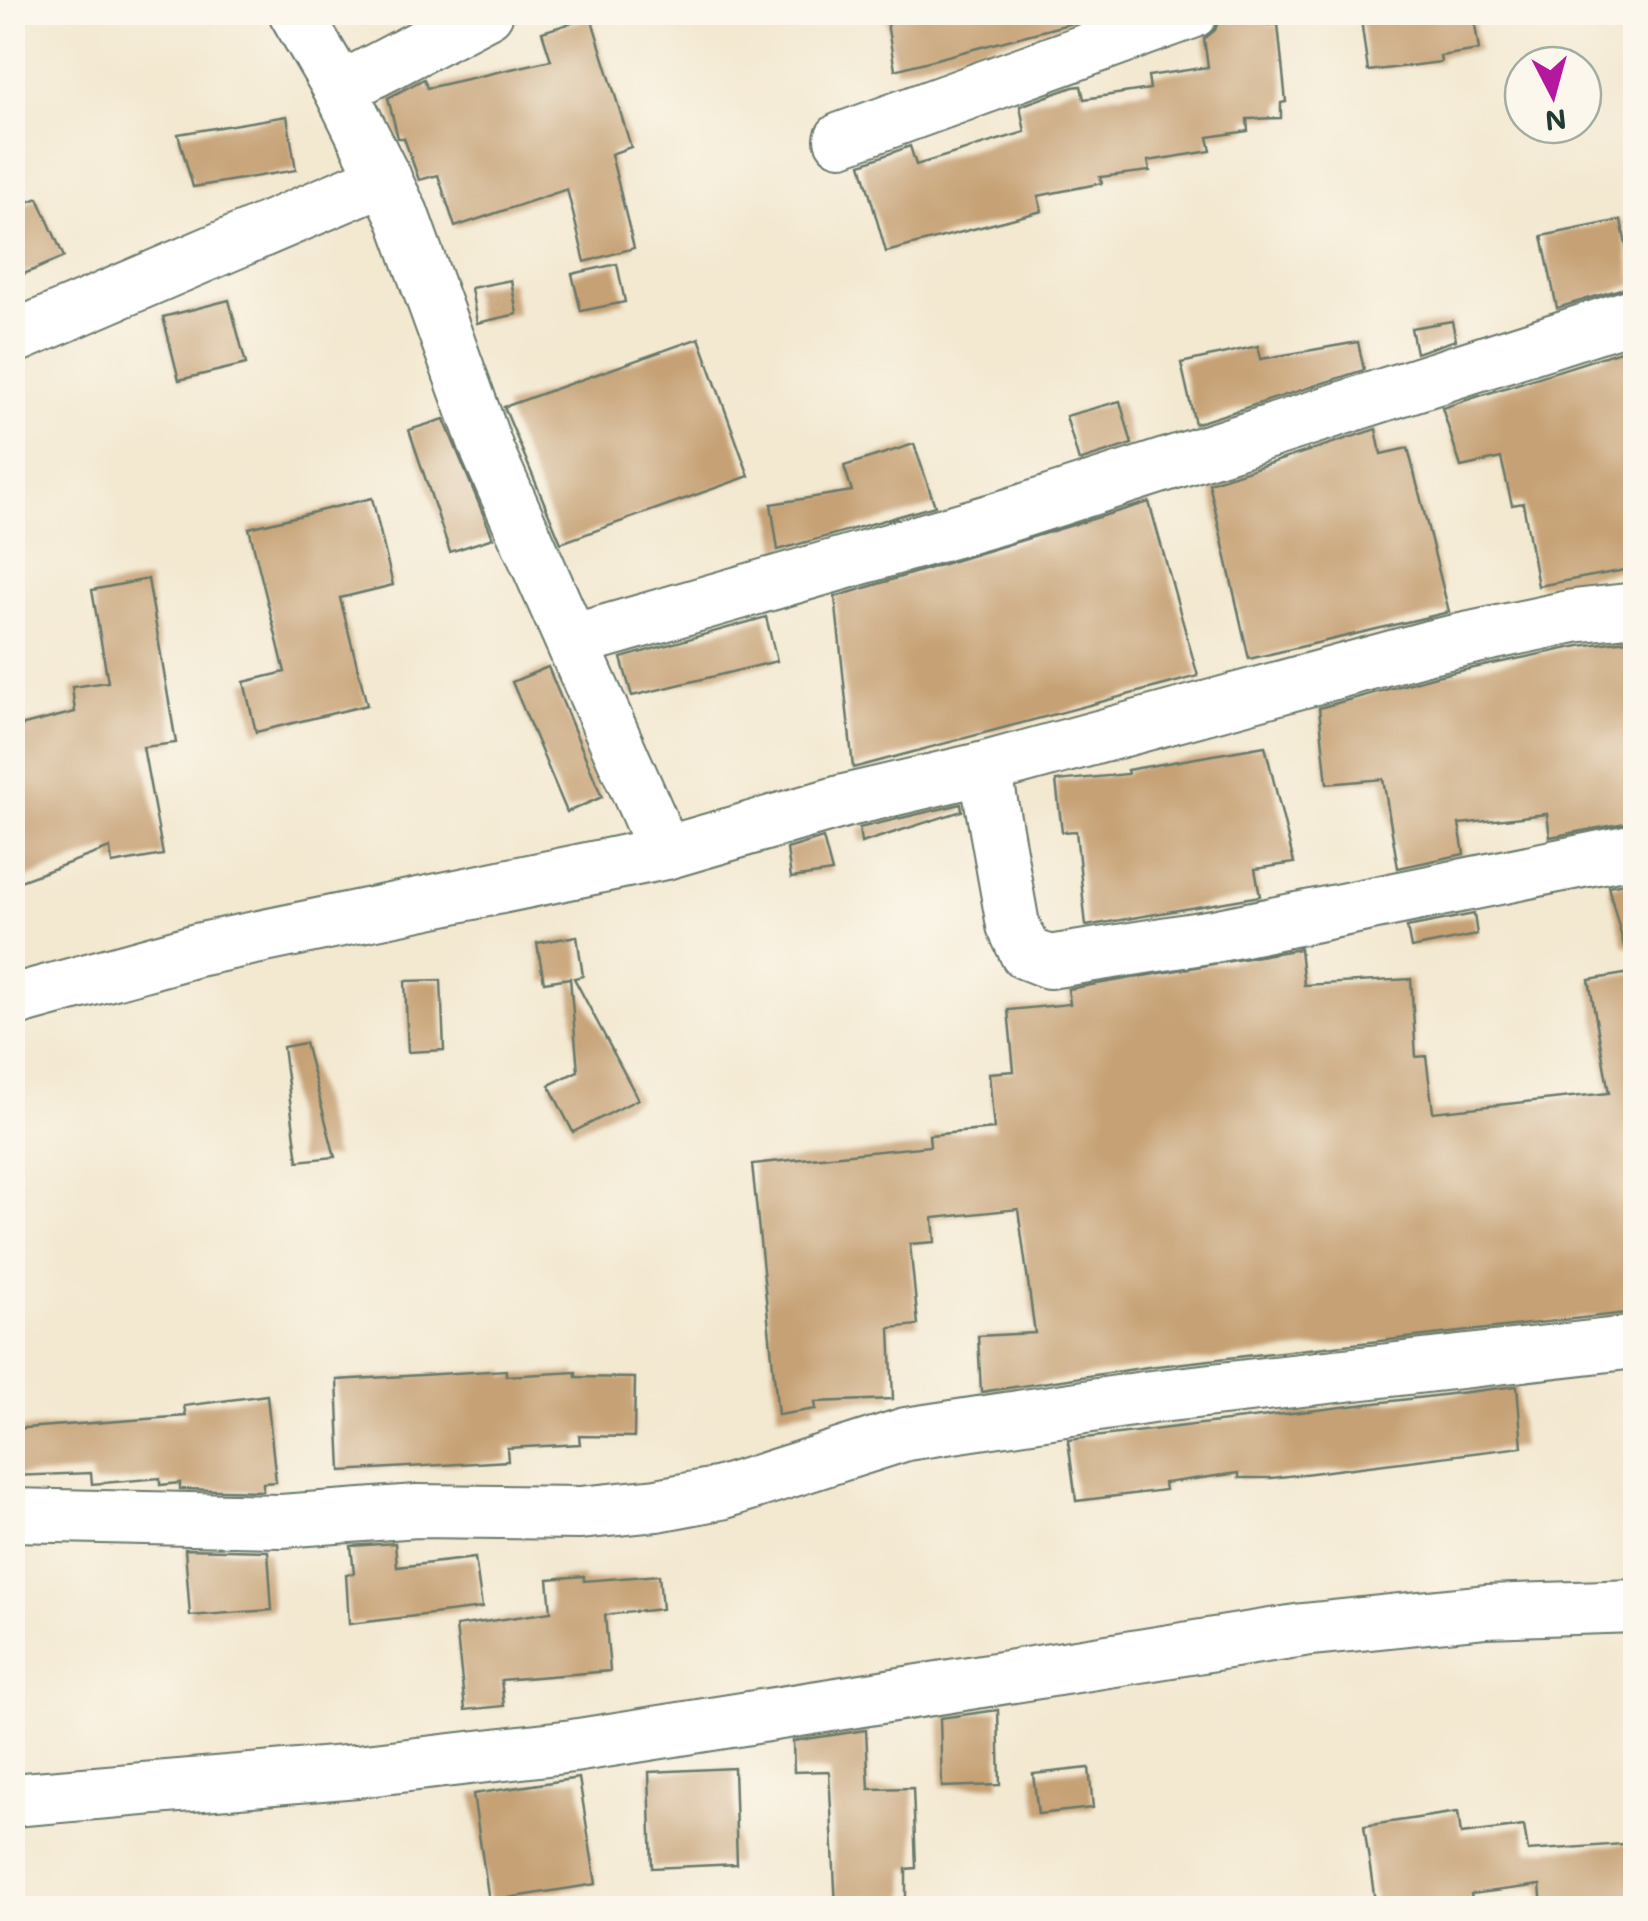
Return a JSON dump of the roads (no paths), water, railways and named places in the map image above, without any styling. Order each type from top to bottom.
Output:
[{"type":"street","points":[[295,12],[340,89],[402,214],[488,452],[665,854]]},
{"type":"street","points":[[340,89],[487,12]]},
{"type":"street","points":[[841,139],[1192,12]]},
{"type":"street","points":[[12,338],[384,178]]},
{"type":"street","points":[[572,642],[1000,518],[1636,314]]},
{"type":"street","points":[[12,1001],[197,950],[665,854],[844,801],[985,768],[1429,647],[1574,616],[1636,608]]},
{"type":"street","points":[[985,768],[1013,925],[1026,953],[1049,962],[1214,936],[1636,850]]},
{"type":"street","points":[[12,1515],[281,1520],[416,1511],[580,1512],[657,1505],[721,1493],[847,1449],[940,1428],[1151,1398],[1636,1342]]},
{"type":"street","points":[[12,1800],[357,1771],[573,1746],[1303,1630],[1486,1611],[1636,1606]]}]
